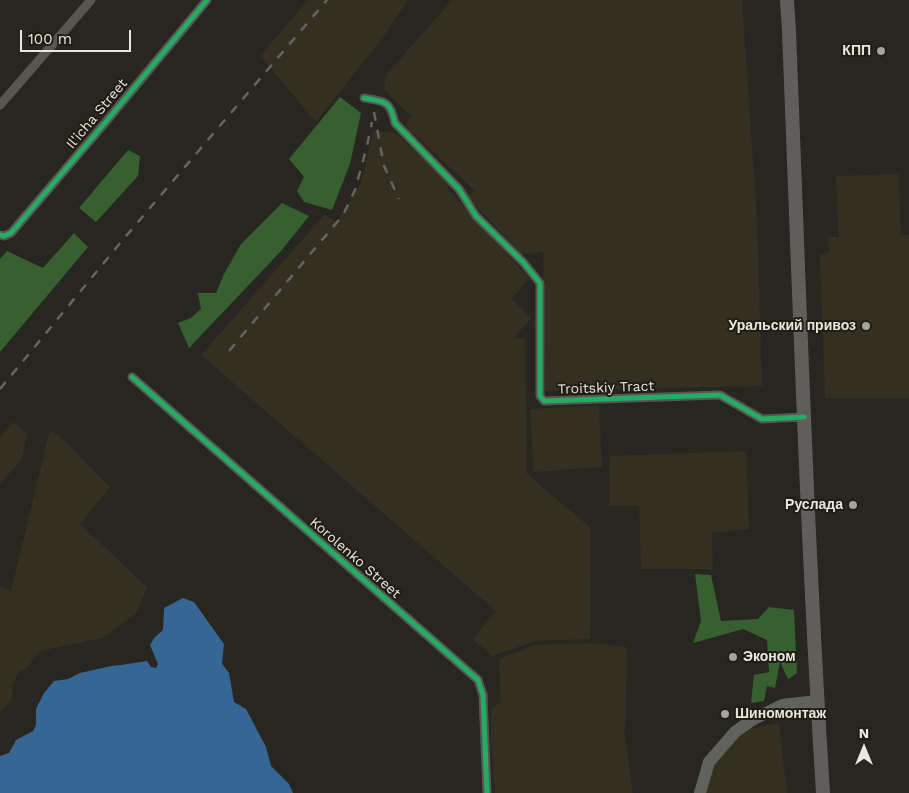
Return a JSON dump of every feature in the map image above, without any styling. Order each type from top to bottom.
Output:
[{"type":"main road","points":[[787,0],[804,417],[823,793]]},
{"type":"street","points":[[0,105],[92,0]]},
{"type":"street","name":"Il'icha Street","points":[[0,235],[4,236],[11,233],[207,0]]},
{"type":"street","name":"Troitskiy Tract","points":[[364,98],[385,102],[389,105],[395,123],[459,189],[476,216],[523,262],[540,283],[540,396],[544,401],[720,395],[762,419],[804,417]]},
{"type":"street","name":"Korolenko Street","points":[[132,377],[478,680],[483,695],[487,793]]},
{"type":"street","points":[[700,793],[709,762],[735,732],[752,720],[782,706],[817,700]]},
{"type":"shaded area","points":[[308,0],[408,0],[383,37],[316,122],[260,56]]},
{"type":"shaded area","points":[[452,0],[742,0],[757,220],[762,386],[545,391],[543,252],[521,254],[468,197],[474,190],[405,126],[411,116],[384,89],[386,75]]},
{"type":"shaded area","points":[[374,130],[395,133],[450,183],[447,188],[529,278],[512,299],[531,318],[514,338],[525,339],[527,474],[591,528],[590,639],[536,641],[492,656],[473,639],[496,611],[201,355],[325,214],[336,223],[360,185]]},
{"type":"shaded area","name":"Уральский привоз","points":[[898,174],[901,235],[909,235],[909,398],[825,398],[820,255],[830,251],[828,237],[839,237],[836,176]]},
{"type":"shaded area","points":[[599,405],[602,467],[534,472],[530,409]]},
{"type":"shaded area","points":[[13,422],[27,433],[22,459],[0,484],[0,437]]},
{"type":"shaded area","points":[[50,430],[62,438],[110,487],[80,524],[147,587],[137,613],[102,638],[40,651],[26,669],[19,672],[13,684],[12,700],[0,712],[0,586],[11,590]]},
{"type":"shaded area","points":[[746,451],[749,529],[712,533],[713,569],[641,569],[639,506],[609,506],[610,456]]},
{"type":"shaded area","points":[[592,643],[627,647],[625,738],[633,793],[495,793],[491,749],[491,708],[501,703],[499,659],[535,645]]},
{"type":"shaded area","points":[[779,723],[787,793],[706,793],[716,760],[742,732]]},
{"type":"green space","points":[[340,97],[361,113],[350,164],[332,210],[304,202],[297,191],[304,177],[289,159]]},
{"type":"green space","points":[[128,150],[140,156],[138,176],[96,222],[79,208]]},
{"type":"green space","points":[[282,203],[309,216],[281,251],[189,348],[178,323],[191,318],[201,309],[198,293],[216,293],[224,274],[241,244]]},
{"type":"green space","points":[[74,233],[88,247],[0,352],[0,259],[7,251],[43,268]]},
{"type":"green space","points":[[695,574],[711,575],[721,621],[758,619],[769,607],[794,610],[797,673],[788,679],[780,662],[775,688],[767,686],[764,701],[751,703],[754,675],[769,672],[767,640],[743,629],[693,643],[701,621]]},
{"type":"water","points":[[183,598],[194,602],[224,644],[222,664],[229,673],[234,702],[246,709],[266,747],[271,766],[289,784],[293,793],[0,793],[0,756],[9,753],[16,740],[33,731],[36,725],[36,709],[44,693],[54,681],[68,679],[80,673],[111,666],[147,661],[151,667],[156,668],[158,664],[150,645],[163,630],[164,608]]},
{"type":"railway","points":[[0,389],[121,242],[327,0]]},
{"type":"railway","points":[[374,112],[384,166],[399,199]]},
{"type":"railway","points":[[229,351],[343,215],[355,190],[372,122]]},
{"type":"cycle path","points":[[0,235],[4,236],[11,233],[207,0]]},
{"type":"cycle path","points":[[364,98],[386,103],[389,106],[395,123],[459,189],[476,216],[523,262],[540,283],[540,396],[544,401],[720,395],[762,419],[804,417]]},
{"type":"cycle path","points":[[132,377],[478,680],[483,695],[487,793]]},
{"type":"place","name":"КПП","points":[[881,51]]},
{"type":"place","name":"Уральский привоз","points":[[866,326]]},
{"type":"place","name":"Руслада","points":[[853,505]]},
{"type":"place","name":"Эконом","points":[[733,657]]},
{"type":"place","name":"Шиномонтаж","points":[[725,714]]}]
